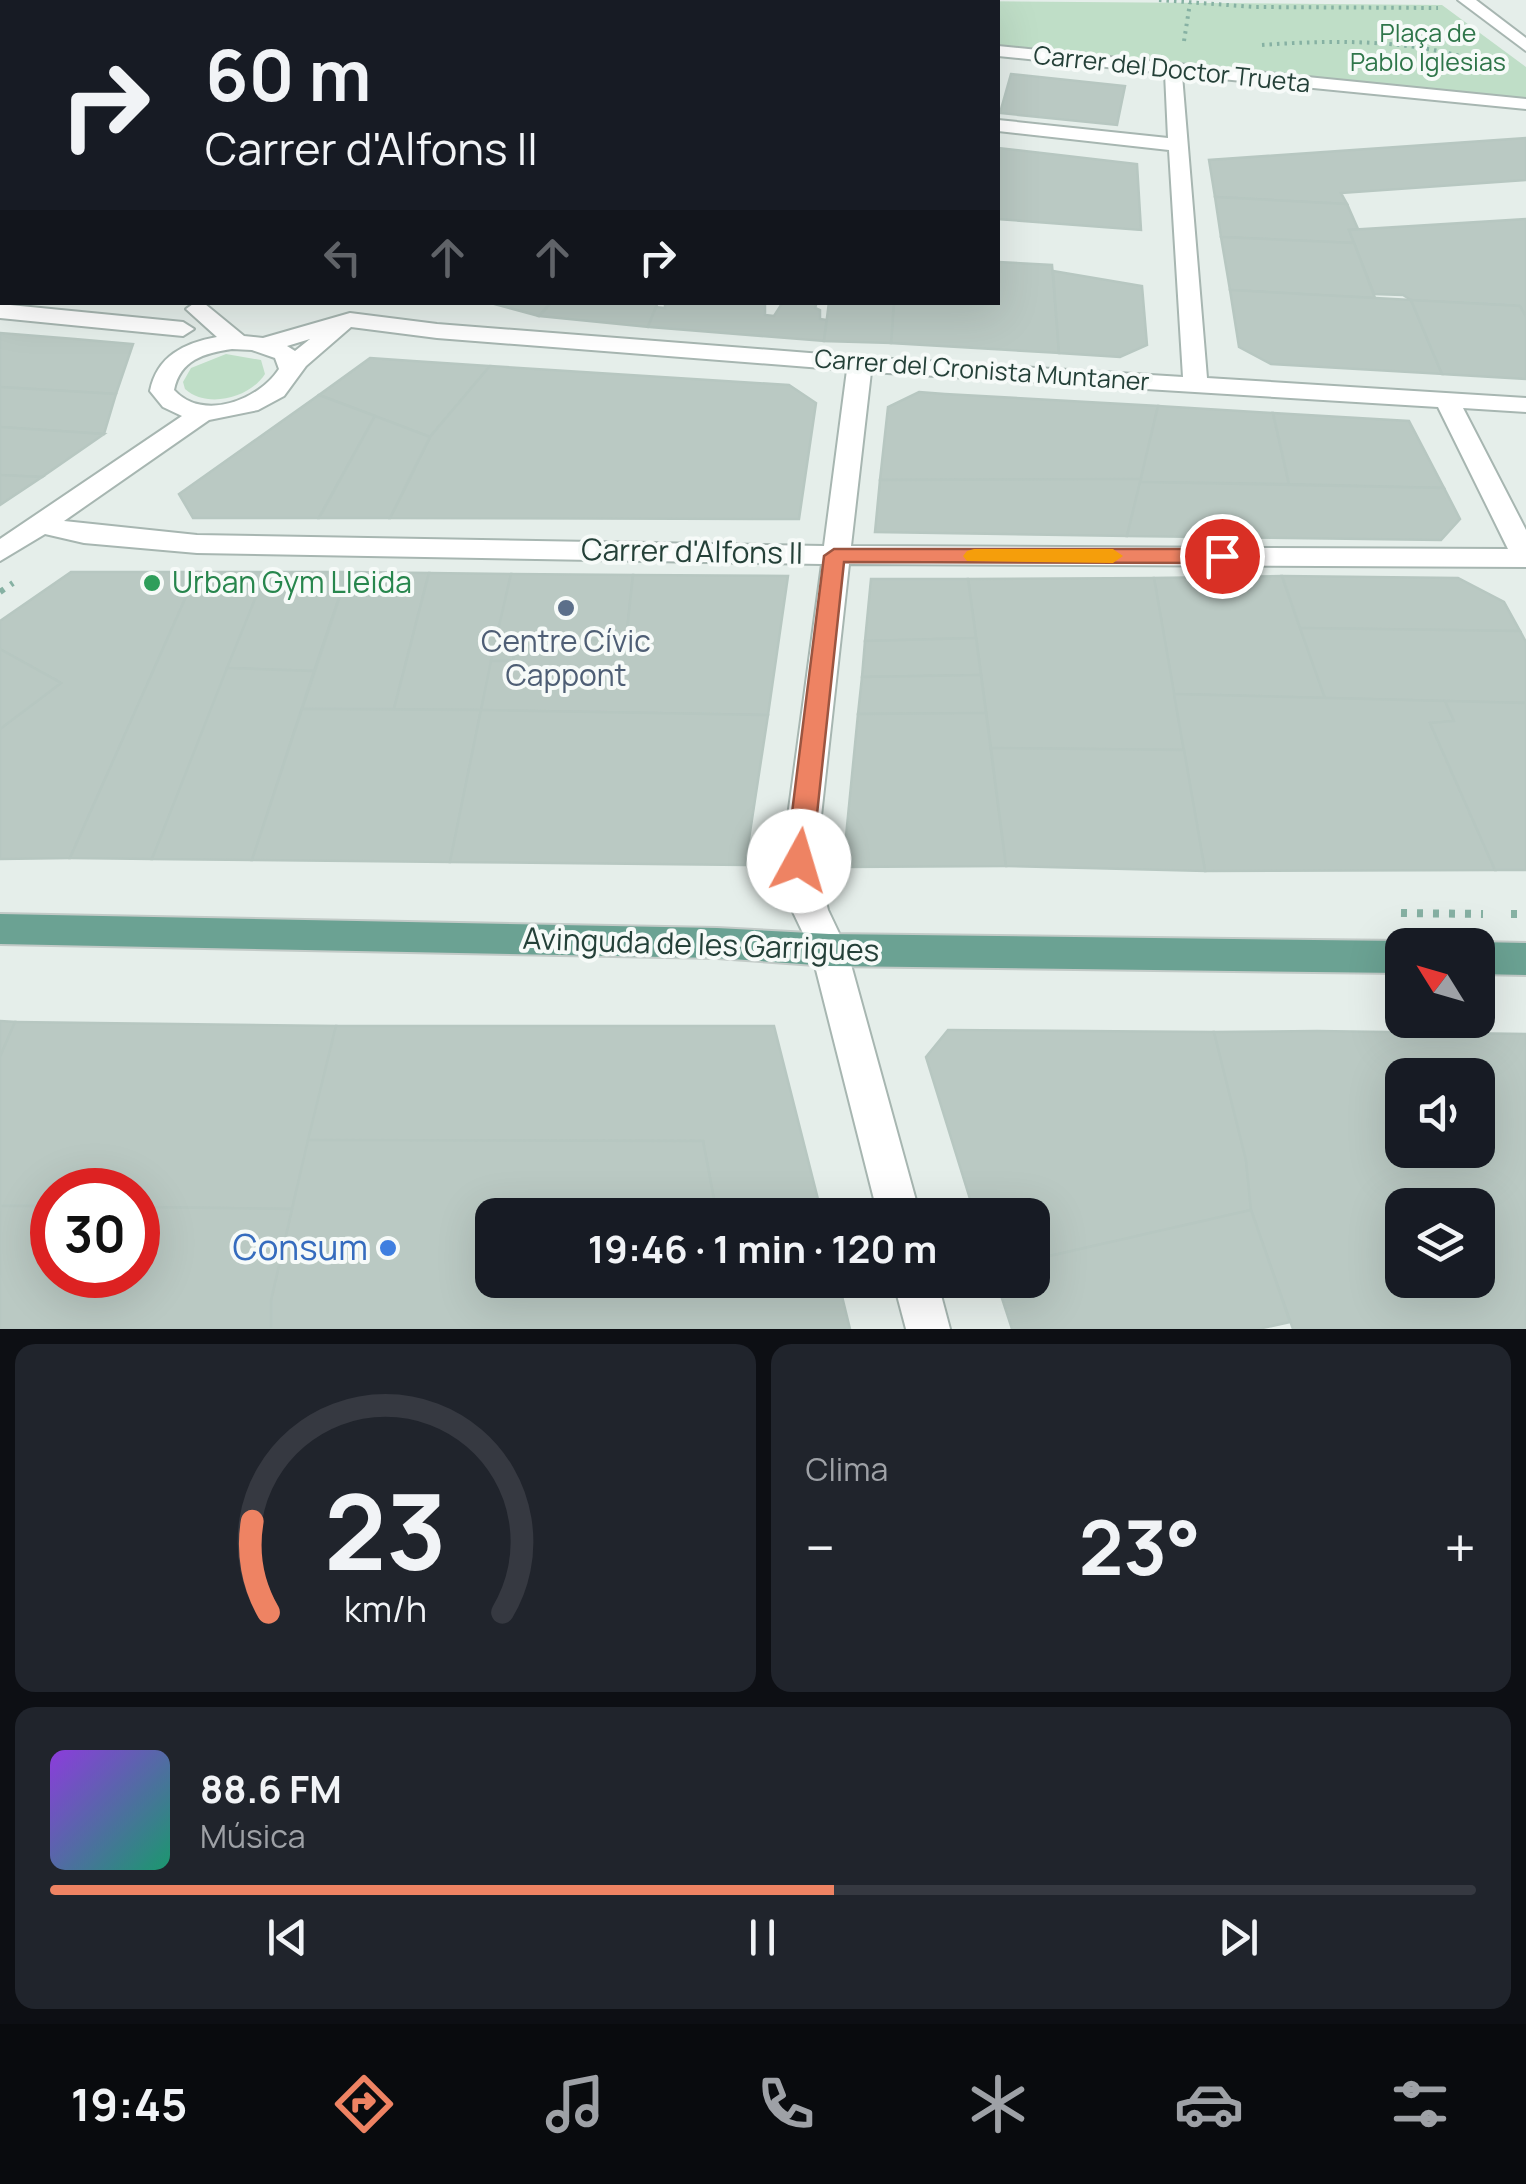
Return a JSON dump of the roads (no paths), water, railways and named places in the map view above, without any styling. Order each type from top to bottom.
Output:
[{"type":"main road","name":"Avinguda de les Garrigues","points":[[0,930],[717,944],[829,950],[1385,957]]},
{"type":"main road","points":[[1495,958],[1526,959]]},
{"type":"street","points":[[1466,0],[1526,46]]},
{"type":"street","name":"Carrer del Doctor Trueta","points":[[1000,51],[1526,104]]},
{"type":"street","points":[[1173,69],[1195,383]]},
{"type":"street","points":[[1000,126],[1178,145]]},
{"type":"street","points":[[350,320],[267,344],[236,341],[186,356],[166,372],[162,391],[176,405],[204,412],[234,409],[262,399],[286,380],[290,368],[373,305]]},
{"type":"street","points":[[402,305],[438,331]]},
{"type":"street","points":[[0,312],[193,313],[236,341]]},
{"type":"street","points":[[186,356],[193,313]]},
{"type":"street","name":"Carrer del Cronista Muntaner","points":[[350,320],[438,331],[860,364],[1526,405]]},
{"type":"street","name":"Carrer del Cronista Muntaner","points":[[326,339],[438,331]]},
{"type":"street","points":[[267,344],[285,354],[290,368]]},
{"type":"street","points":[[860,364],[799,861],[810,910],[829,950],[895,1198]]},
{"type":"street","points":[[1447,401],[1526,558]]},
{"type":"street","points":[[0,552],[204,412]]},
{"type":"street","name":"Carrer d'Alfons II","points":[[40,524],[84,534],[198,544],[834,556],[1526,558]]},
{"type":"street","points":[[920,1298],[928,1329]]},
{"type":"place","name":"Urban Gym Lleida","points":[[152,583]]},
{"type":"place","name":"Centre Cívic Cappont","points":[[566,608]]},
{"type":"place","name":"Consum","points":[[388,1248]]},
{"type":"park label","name":"Plaça de Pablo Iglesias","points":[[1428,48]]}]
